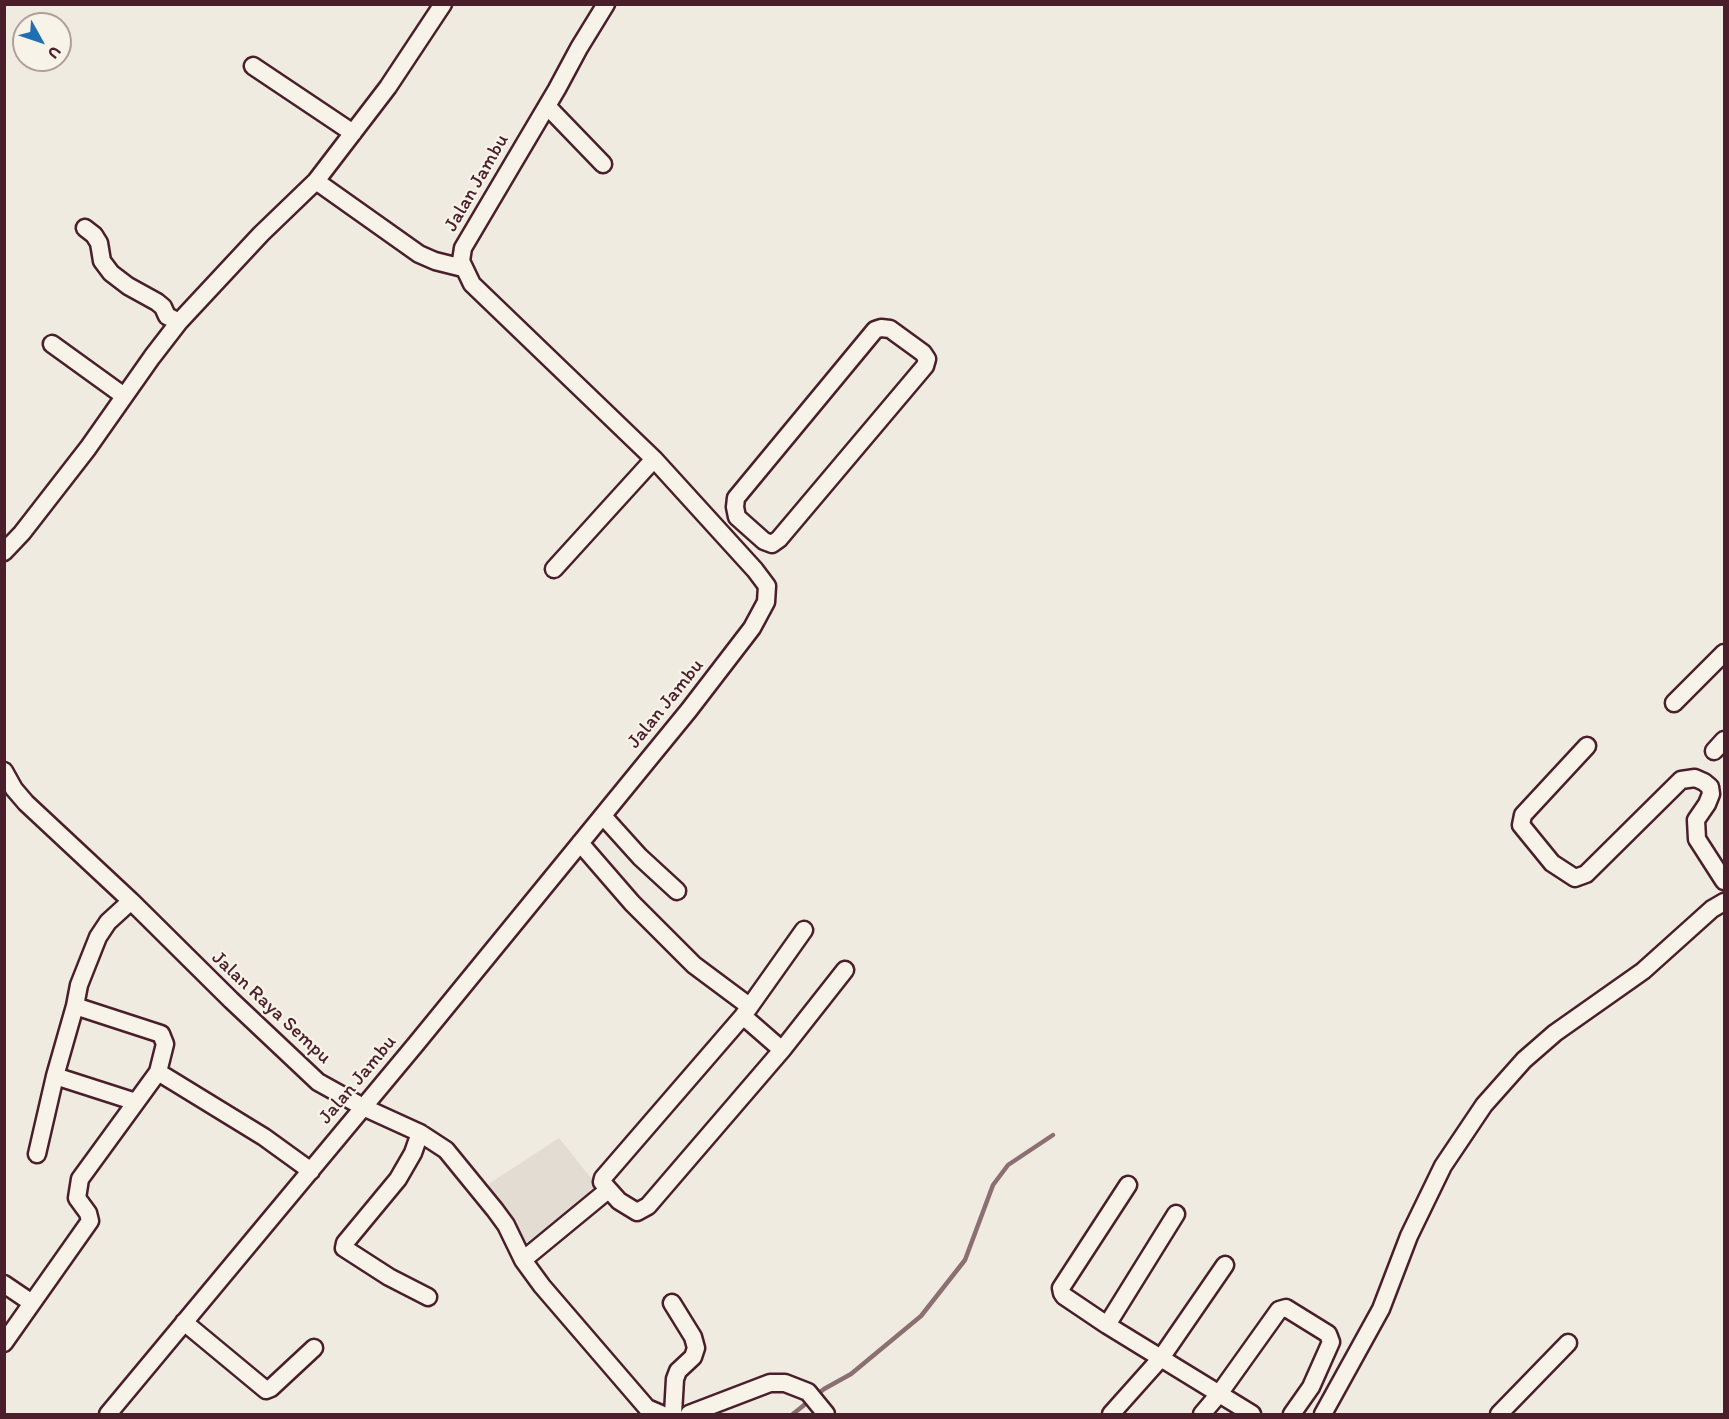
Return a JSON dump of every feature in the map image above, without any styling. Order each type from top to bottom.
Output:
[{"type":"street","points":[[4,552],[22,533],[88,448],[179,322],[316,181],[388,87],[443,4]]},
{"type":"street","name":"Jalan Jambu","points":[[108,1414],[603,816],[725,664],[763,610],[767,596],[766,586],[755,570],[654,459],[472,284],[461,261],[463,248],[606,4]]},
{"type":"street","points":[[253,66],[353,133]]},
{"type":"street","points":[[547,106],[603,164]]},
{"type":"street","points":[[316,181],[419,254],[463,268]]},
{"type":"street","points":[[85,228],[94,235],[99,243],[102,261],[111,273],[128,286],[158,302],[167,316],[179,322]]},
{"type":"street","points":[[890,329],[923,353],[927,359],[925,366],[778,539],[772,544],[764,541],[737,517],[736,498],[875,330],[890,329]]},
{"type":"street","points":[[52,344],[124,396]]},
{"type":"street","points":[[554,570],[654,459]]},
{"type":"street","points":[[722,533],[737,517]]},
{"type":"street","points":[[1674,703],[1725,653]]},
{"type":"street","points":[[1587,746],[1523,815],[1521,825],[1552,863],[1575,878],[1586,874],[1681,780],[1695,778],[1710,787],[1711,794],[1696,820],[1697,839],[1725,881]]},
{"type":"street","name":"Jalan Raya Sempu","points":[[4,771],[14,789],[26,803],[318,1082],[363,1107],[420,1132],[446,1150],[506,1225],[524,1260],[542,1286],[647,1408],[661,1414]]},
{"type":"street","points":[[603,816],[640,857],[677,891]]},
{"type":"street","points":[[580,843],[633,903],[694,965],[746,1011],[782,1050]]},
{"type":"street","points":[[37,1154],[55,1076],[75,1006],[78,985],[98,937],[108,922],[131,901]]},
{"type":"street","points":[[1323,1414],[1381,1309],[1409,1236],[1443,1166],[1484,1105],[1524,1060],[1555,1034],[1643,971],[1712,909],[1725,902]]},
{"type":"street","points":[[804,930],[746,1011],[608,1171],[602,1182],[608,1190],[627,1208],[637,1212],[642,1211],[782,1050],[845,970]]},
{"type":"street","points":[[4,1343],[90,1221],[88,1213],[77,1198],[80,1179],[158,1072],[165,1044],[160,1034],[75,1006]]},
{"type":"street","points":[[158,1072],[264,1137],[311,1171]]},
{"type":"street","points":[[55,1076],[136,1102]]},
{"type":"street","points":[[420,1132],[413,1153],[398,1179],[345,1243],[344,1248],[389,1277],[428,1297]]},
{"type":"street","points":[[1128,1185],[1061,1290],[1064,1296],[1251,1414]]},
{"type":"street","points":[[524,1260],[608,1190]]},
{"type":"street","points":[[1107,1325],[1176,1214]]},
{"type":"street","points":[[1111,1414],[1161,1358],[1225,1265]]},
{"type":"street","points":[[4,1284],[32,1303]]},
{"type":"street","points":[[672,1303],[693,1337],[696,1348],[693,1357],[678,1371],[675,1379],[674,1414]]},
{"type":"street","points":[[1202,1414],[1279,1310],[1286,1308],[1328,1334],[1331,1342],[1311,1387],[1292,1414]]},
{"type":"street","points":[[184,1322],[266,1390],[272,1388],[314,1347]]},
{"type":"street","points":[[1499,1414],[1568,1343]]},
{"type":"street","points":[[689,1414],[770,1383],[785,1383],[817,1403]]},
{"type":"shaded area","points":[[559,1138],[599,1188],[527,1245],[513,1217],[487,1185]]},
{"type":"waterway","points":[[793,1414],[824,1389],[851,1374],[921,1316],[965,1260],[993,1185],[1008,1165],[1053,1135]]}]
